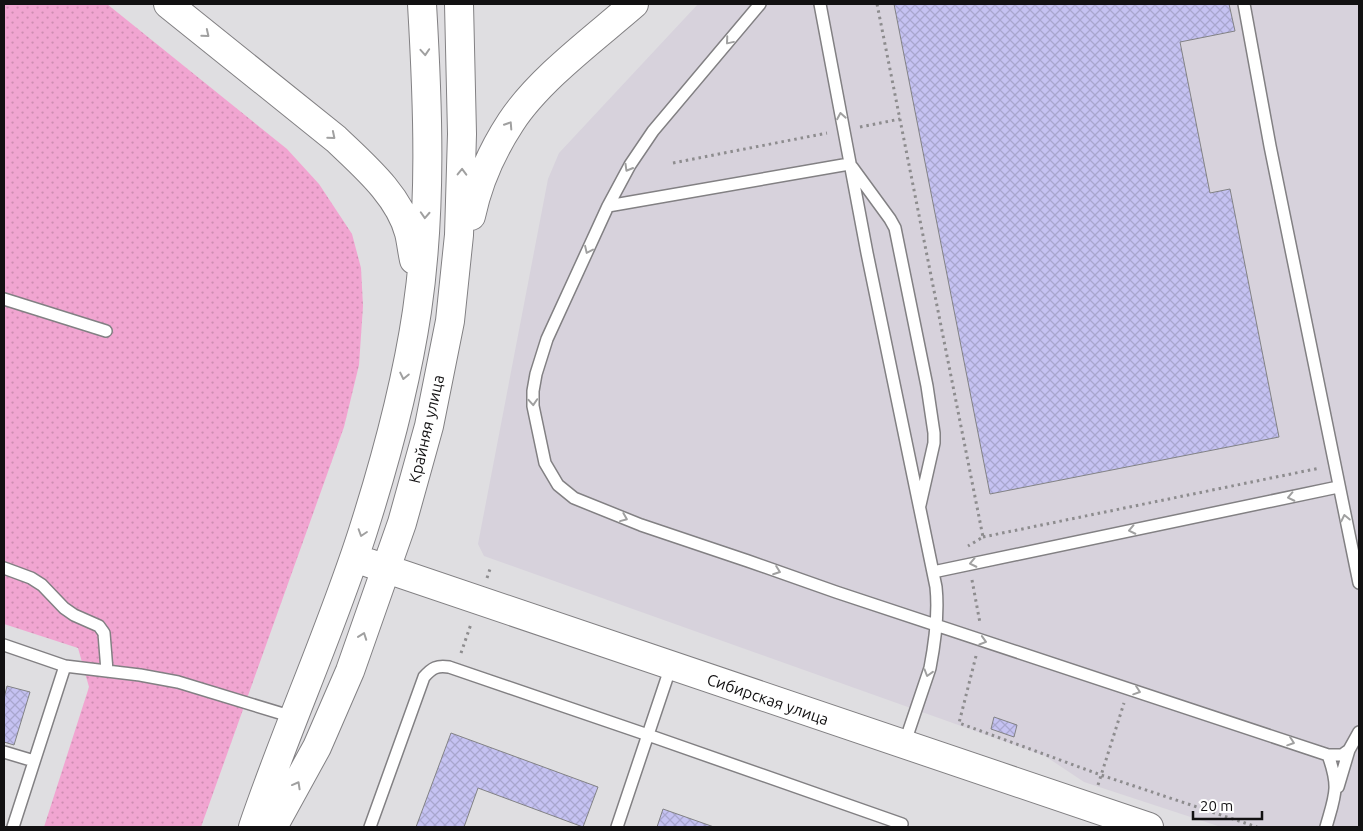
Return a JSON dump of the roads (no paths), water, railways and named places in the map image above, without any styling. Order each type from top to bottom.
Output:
[{"type":"main road","points":[[168,4],[336,139],[376,178],[401,213],[409,232],[417,312]]},
{"type":"main road","name":"Крайняя улица","points":[[253,827],[274,765],[354,558],[382,469],[395,418],[417,312],[428,175],[426,67],[422,4]]},
{"type":"main road","name":"Крайняя улица","points":[[273,827],[317,747],[350,672],[402,523],[429,426],[450,321],[459,235],[462,192],[462,71],[459,4]]},
{"type":"main road","points":[[450,321],[473,208],[482,176],[511,121],[559,69],[634,4]]},
{"type":"main road","name":"Сибирская улица","points":[[354,558],[1149,827]]},
{"type":"lane","points":[[760,4],[653,131],[630,164],[608,206],[547,339],[537,368],[533,391],[533,406],[545,463],[558,485],[574,498],[640,525],[980,640],[1328,754],[1342,755],[1348,750]]},
{"type":"lane","points":[[820,4],[849,164],[920,507],[936,594],[936,625],[930,668],[904,745]]},
{"type":"lane","points":[[1244,4],[1270,146],[1338,487],[1358,575]]},
{"type":"lane","points":[[608,206],[849,164]]},
{"type":"lane","points":[[849,164],[895,228],[927,386],[934,433],[934,443],[920,507]]},
{"type":"lane","points":[[4,299],[106,331]]},
{"type":"lane","points":[[933,572],[1338,487]]},
{"type":"lane","points":[[4,568],[31,578],[42,585],[64,608],[74,615],[98,626],[104,633],[108,672]]},
{"type":"lane","points":[[4,645],[65,666],[178,682],[293,717]]},
{"type":"lane","points":[[13,827],[65,666]]},
{"type":"lane","points":[[370,827],[424,677],[431,670],[439,666],[449,667],[902,824]]},
{"type":"lane","points":[[617,827],[671,666]]},
{"type":"lane","points":[[1326,827],[1348,750],[1359,732]]},
{"type":"lane","points":[[4,752],[34,761]]},
{"type":"lane","points":[[1328,754],[1334,774],[1336,794]]}]
